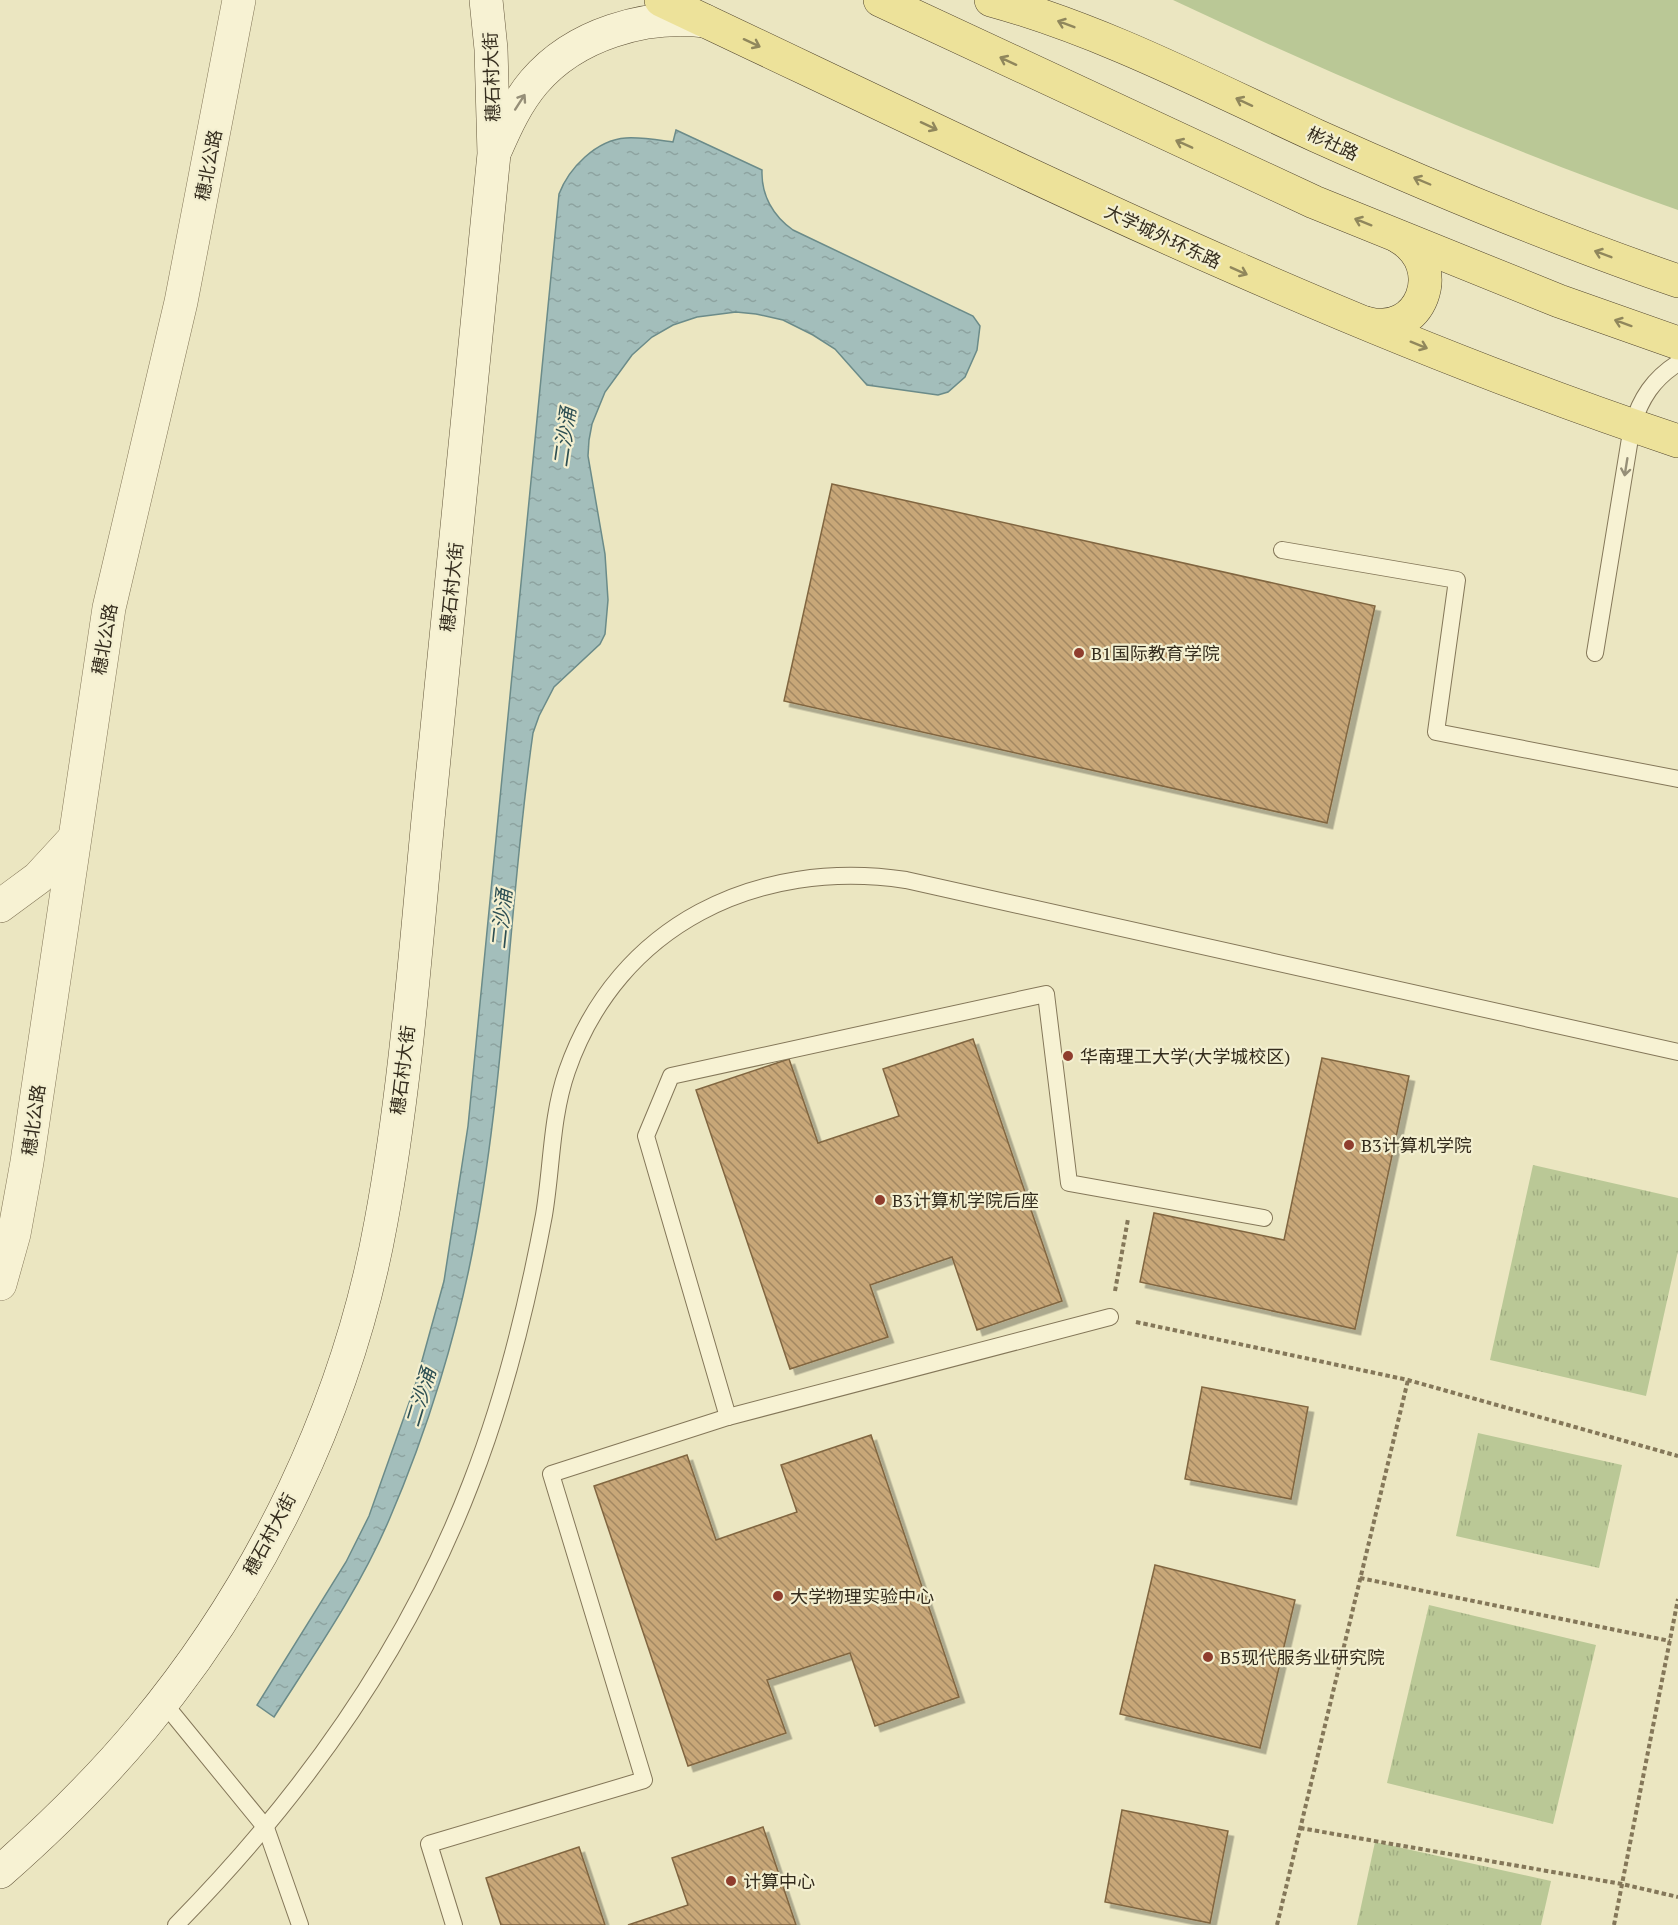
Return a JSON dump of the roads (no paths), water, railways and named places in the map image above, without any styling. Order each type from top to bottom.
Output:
[{"type":"main road","name":"大学城外环东路","points":[[661,0],[1133,223],[1278,288],[1527,389],[1678,441]]},
{"type":"main road","points":[[880,0],[1314,202],[1559,301],[1678,343]]},
{"type":"main road","name":"彬社路","points":[[991,0],[1067,24],[1364,157],[1538,229],[1678,281]]},
{"type":"main road","points":[[1361,321],[1376,326],[1390,325],[1404,319],[1423,297],[1426,282],[1424,267],[1418,253],[1408,242],[1395,235]]},
{"type":"street","name":"穗北公路","points":[[0,1284],[14,1234],[27,1162],[109,608],[183,291],[239,0]]},
{"type":"street","name":"穗石村大街","points":[[0,1872],[71,1805],[142,1729],[218,1626],[281,1516],[333,1396],[352,1337],[381,1222],[407,1031],[494,154],[491,49],[486,0]]},
{"type":"street","name":"穗石村大街","points":[[494,154],[506,126],[534,82],[576,46],[604,34],[655,21],[679,18],[705,21]]},
{"type":"street","points":[[0,906],[38,878],[73,840]]},
{"type":"lane","points":[[1595,653],[1632,426],[1639,405],[1650,386],[1678,363]]},
{"type":"lane","points":[[1282,550],[1457,580],[1436,732],[1678,779]]},
{"type":"lane","points":[[176,1925],[267,1828],[316,1763],[384,1660],[447,1540],[471,1484],[496,1411],[526,1306],[548,1191],[558,1104],[567,1071],[581,1039],[614,984],[642,954],[697,913],[725,899],[779,881],[832,875],[873,875],[929,885],[1678,1052]]},
{"type":"lane","points":[[728,1417],[646,1136],[671,1076],[1046,994],[1070,1184],[1264,1218]]},
{"type":"lane","points":[[454,1925],[429,1844],[644,1780],[551,1474],[728,1417],[1110,1317]]},
{"type":"lane","points":[[163,1702],[267,1828],[300,1925]]},
{"type":"water","name":"二沙涌","points":[[676,130],[762,170],[764,188],[770,204],[793,230],[973,316],[980,326],[977,350],[965,377],[948,392],[938,395],[867,385],[835,349],[813,335],[783,320],[736,312],[697,317],[673,325],[652,337],[632,355],[605,392],[592,424],[588,456],[605,554],[608,600],[605,634],[600,644],[554,687],[533,733],[518,859],[494,1112],[475,1238],[460,1309],[428,1417],[389,1520],[350,1596],[274,1717],[257,1705],[346,1562],[369,1516],[415,1386],[444,1281],[468,1126],[559,194],[577,165],[604,144],[626,138],[673,142]]},
{"type":"place","name":"B1国际教育学院","points":[[1079,653]]},
{"type":"place","name":"华南理工大学(大学城校区)","points":[[1068,1056]]},
{"type":"place","name":"B3计算机学院","points":[[1349,1145]]},
{"type":"place","name":"B3计算机学院后座","points":[[880,1200]]},
{"type":"place","name":"大学物理实验中心","points":[[778,1596]]},
{"type":"place","name":"B5现代服务业研究院","points":[[1208,1657]]},
{"type":"place","name":"计算中心","points":[[731,1881]]}]
